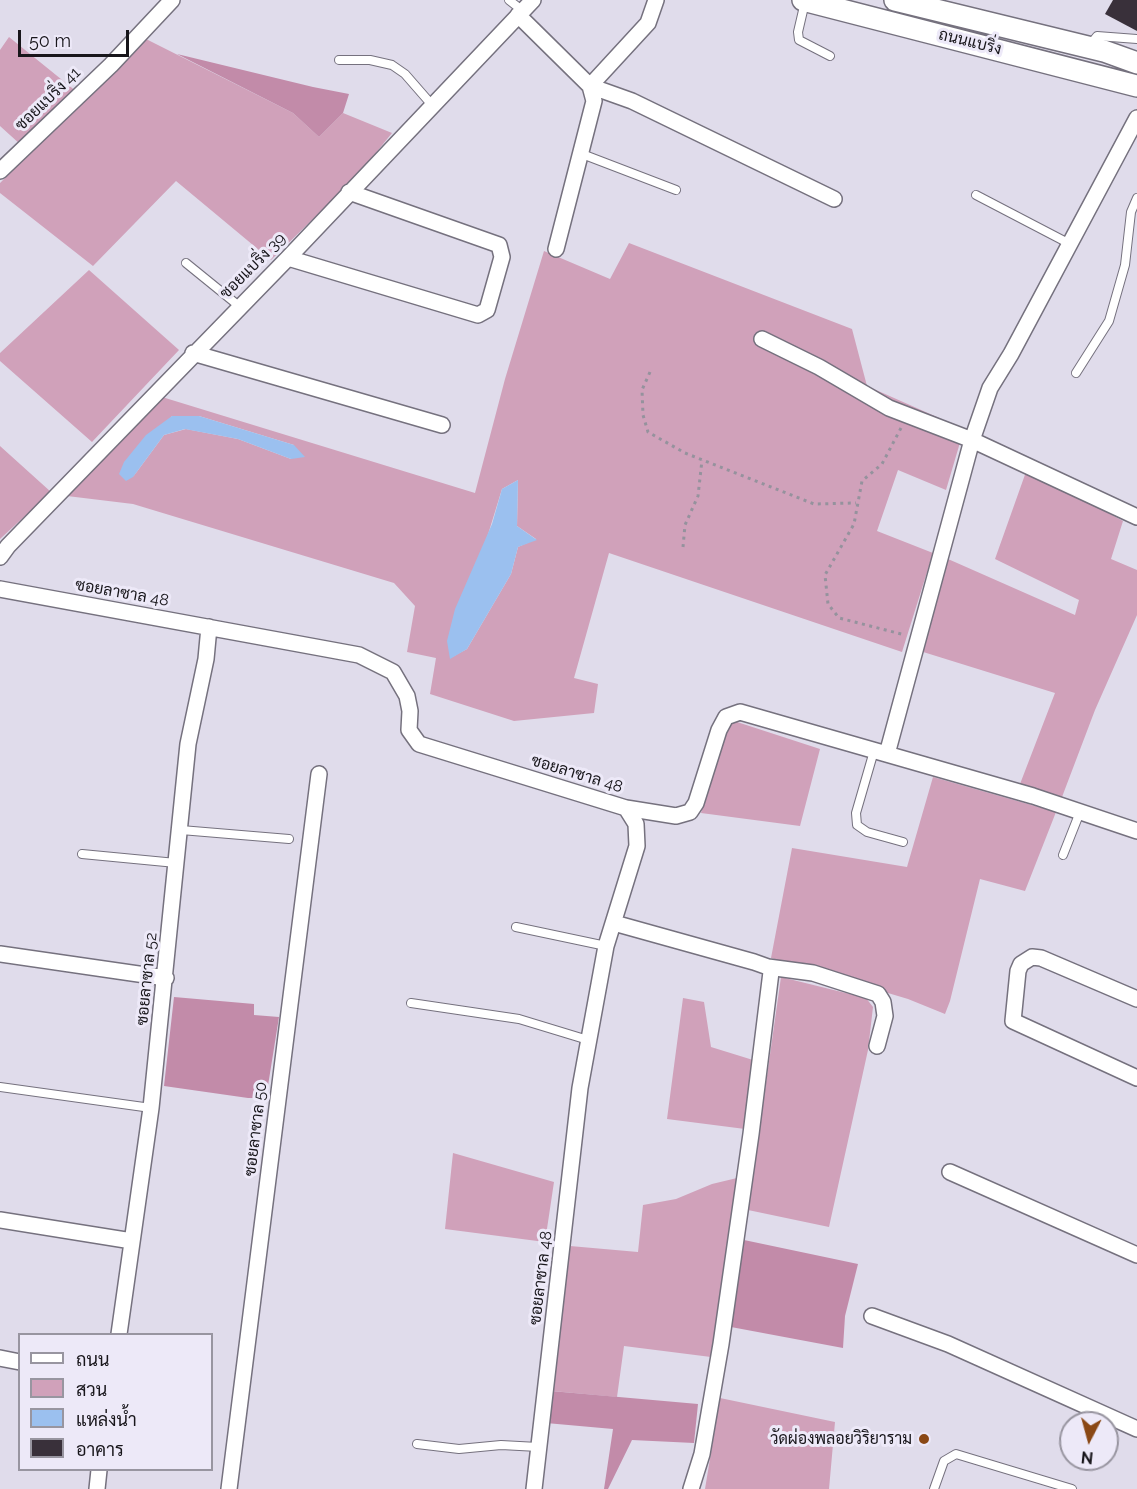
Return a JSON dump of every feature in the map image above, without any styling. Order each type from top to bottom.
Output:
[{"type":"main road","name":"ถนนแบริ่ง","points":[[804,0],[1137,86]]},
{"type":"main road","name":"ถนนแบริ่ง","points":[[895,0],[1089,47],[1137,63]]},
{"type":"street","name":"ซอยแบริ่ง 41","points":[[0,171],[111,65],[172,0]]},
{"type":"street","points":[[591,86],[648,23],[656,0]]},
{"type":"street","points":[[524,8],[591,86],[632,101],[834,199]]},
{"type":"street","name":"ซอยแบริ่ง 39","points":[[0,557],[193,353],[288,258],[524,8]]},
{"type":"street","points":[[556,249],[594,101],[591,86]]},
{"type":"street","points":[[880,752],[918,639],[972,440],[990,388],[1137,118]]},
{"type":"street","points":[[288,258],[477,315],[487,310],[502,257],[499,245],[349,192]]},
{"type":"street","points":[[762,339],[889,408],[972,440],[1137,517]]},
{"type":"street","points":[[193,353],[442,425]]},
{"type":"street","name":"ซอยลาซาล 48","points":[[0,589],[360,655],[393,672],[407,696],[410,711],[409,730],[419,744],[626,808],[636,824],[637,846],[606,946],[580,1088],[534,1489]]},
{"type":"street","name":"ซอยลาซาล 52","points":[[119,1333],[151,1108],[178,863],[188,744],[206,659],[209,627]]},
{"type":"street","points":[[626,808],[676,816],[690,812],[696,803],[719,730],[726,717],[740,712],[880,752],[1137,831]]},
{"type":"street","name":"ซอยลาซาล 50","points":[[229,1489],[319,774]]},
{"type":"street","points":[[614,923],[768,967],[813,973],[878,994],[884,1002],[885,1016],[877,1046]]},
{"type":"street","points":[[0,954],[166,978]]},
{"type":"street","points":[[1137,999],[1041,958],[1032,957],[1021,964],[1018,971],[1013,1022],[1137,1078]]},
{"type":"street","points":[[692,1489],[702,1454],[721,1344],[755,1101],[771,972],[768,967]]},
{"type":"street","points":[[950,1172],[1137,1255]]},
{"type":"street","points":[[0,1220],[132,1241]]},
{"type":"street","points":[[872,1316],[948,1344],[1137,1429]]},
{"type":"street","points":[[0,1358],[18,1362]]},
{"type":"street","points":[[97,1489],[99,1471]]},
{"type":"lane","points":[[509,0],[524,8]]},
{"type":"lane","points":[[804,0],[798,32],[799,40],[830,56]]},
{"type":"lane","points":[[1089,47],[1097,36],[1137,39]]},
{"type":"lane","points":[[339,60],[370,60],[392,65],[405,74],[432,105]]},
{"type":"lane","points":[[582,154],[676,190]]},
{"type":"lane","points":[[976,195],[1070,244]]},
{"type":"lane","points":[[1076,373],[1109,321],[1125,265],[1131,212],[1137,198]]},
{"type":"lane","points":[[186,263],[239,306]]},
{"type":"lane","points":[[880,752],[856,813],[857,825],[867,832],[903,842]]},
{"type":"lane","points":[[1064,855],[1080,812]]},
{"type":"lane","points":[[181,830],[290,839]]},
{"type":"lane","points":[[82,854],[178,863]]},
{"type":"lane","points":[[516,927],[606,946]]},
{"type":"lane","points":[[411,1002],[519,1019],[588,1040]]},
{"type":"lane","points":[[0,1087],[151,1108]]},
{"type":"lane","points":[[417,1444],[459,1449],[501,1445],[538,1447]]},
{"type":"lane","points":[[934,1489],[944,1461],[956,1454],[1072,1489]]},
{"type":"path","points":[[650,372],[642,390],[648,432],[702,460],[814,504],[856,503]]},
{"type":"path","points":[[908,416],[882,464],[862,480],[854,524],[825,575],[828,604],[839,618],[918,639]]},
{"type":"path","points":[[683,547],[685,525],[698,496],[702,460]]},
{"type":"green space","points":[[9,37],[77,92],[21,145],[0,126],[0,50]]},
{"type":"green space","points":[[146,39],[293,113],[319,137],[343,113],[392,133],[358,175],[271,260],[176,181],[93,266],[0,193],[0,183]]},
{"type":"green space","points":[[629,243],[852,329],[867,386],[964,429],[946,490],[898,470],[877,531],[933,553],[902,652],[609,553],[574,678],[598,684],[594,713],[514,721],[430,694],[436,658],[407,652],[415,606],[394,583],[133,504],[67,496],[162,397],[475,493],[505,379],[544,251],[610,279]],"holes":[[[172,416],[199,416],[294,445],[291,459],[238,439],[186,429],[164,435],[133,477]],[[518,480],[517,526],[536,539],[518,547],[511,574],[467,649],[450,658],[502,489]]]},
{"type":"green space","points":[[89,270],[179,350],[92,442],[0,361],[0,353]]},
{"type":"green space","points":[[0,446],[51,492],[0,539]]},
{"type":"green space","points":[[1027,469],[1123,521],[1111,559],[1137,570],[1137,615],[1095,710],[1062,797],[1020,784],[1055,693],[920,651],[948,559],[1075,615],[1079,600],[995,559]]},
{"type":"green space","points":[[734,721],[820,749],[800,826],[701,813],[724,728]]},
{"type":"green space","points":[[933,777],[1056,812],[1025,891],[980,879],[945,1014],[908,999],[771,958],[792,848],[907,867]]},
{"type":"green space","points":[[781,977],[866,998],[873,1007],[868,1050],[829,1227],[748,1210]]},
{"type":"green space","points":[[683,998],[704,1002],[711,1047],[753,1060],[745,1129],[667,1119]]},
{"type":"green space","points":[[453,1153],[554,1182],[545,1242],[445,1229]]},
{"type":"green space","points":[[737,1178],[711,1357],[624,1346],[617,1397],[552,1391],[570,1246],[638,1252],[643,1205],[676,1199],[712,1184]]},
{"type":"green space","points":[[720,1398],[835,1422],[829,1489],[705,1489]]},
{"type":"shaded area","points":[[177,54],[349,94],[343,113],[319,137],[293,113]]},
{"type":"shaded area","points":[[174,997],[254,1004],[254,1015],[279,1017],[266,1098],[248,1098],[164,1086]]},
{"type":"shaded area","points":[[744,1240],[858,1264],[845,1316],[843,1348],[731,1327]]},
{"type":"shaded area","points":[[551,1391],[698,1404],[694,1443],[632,1440],[608,1489],[604,1489],[613,1429],[546,1423]]},
{"type":"water","points":[[172,416],[199,416],[294,445],[305,457],[291,459],[238,439],[185,429],[164,435],[133,477],[126,481],[119,474],[124,462],[146,435]]},
{"type":"water","points":[[518,480],[517,526],[537,540],[518,547],[511,574],[467,649],[450,659],[447,641],[455,609],[492,524],[502,489]]},
{"type":"building","points":[[1113,0],[1137,0],[1137,31],[1105,14]]},
{"type":"place","name":"วัดผ่องพลอยวิริยาราม","points":[[924,1439]]}]
